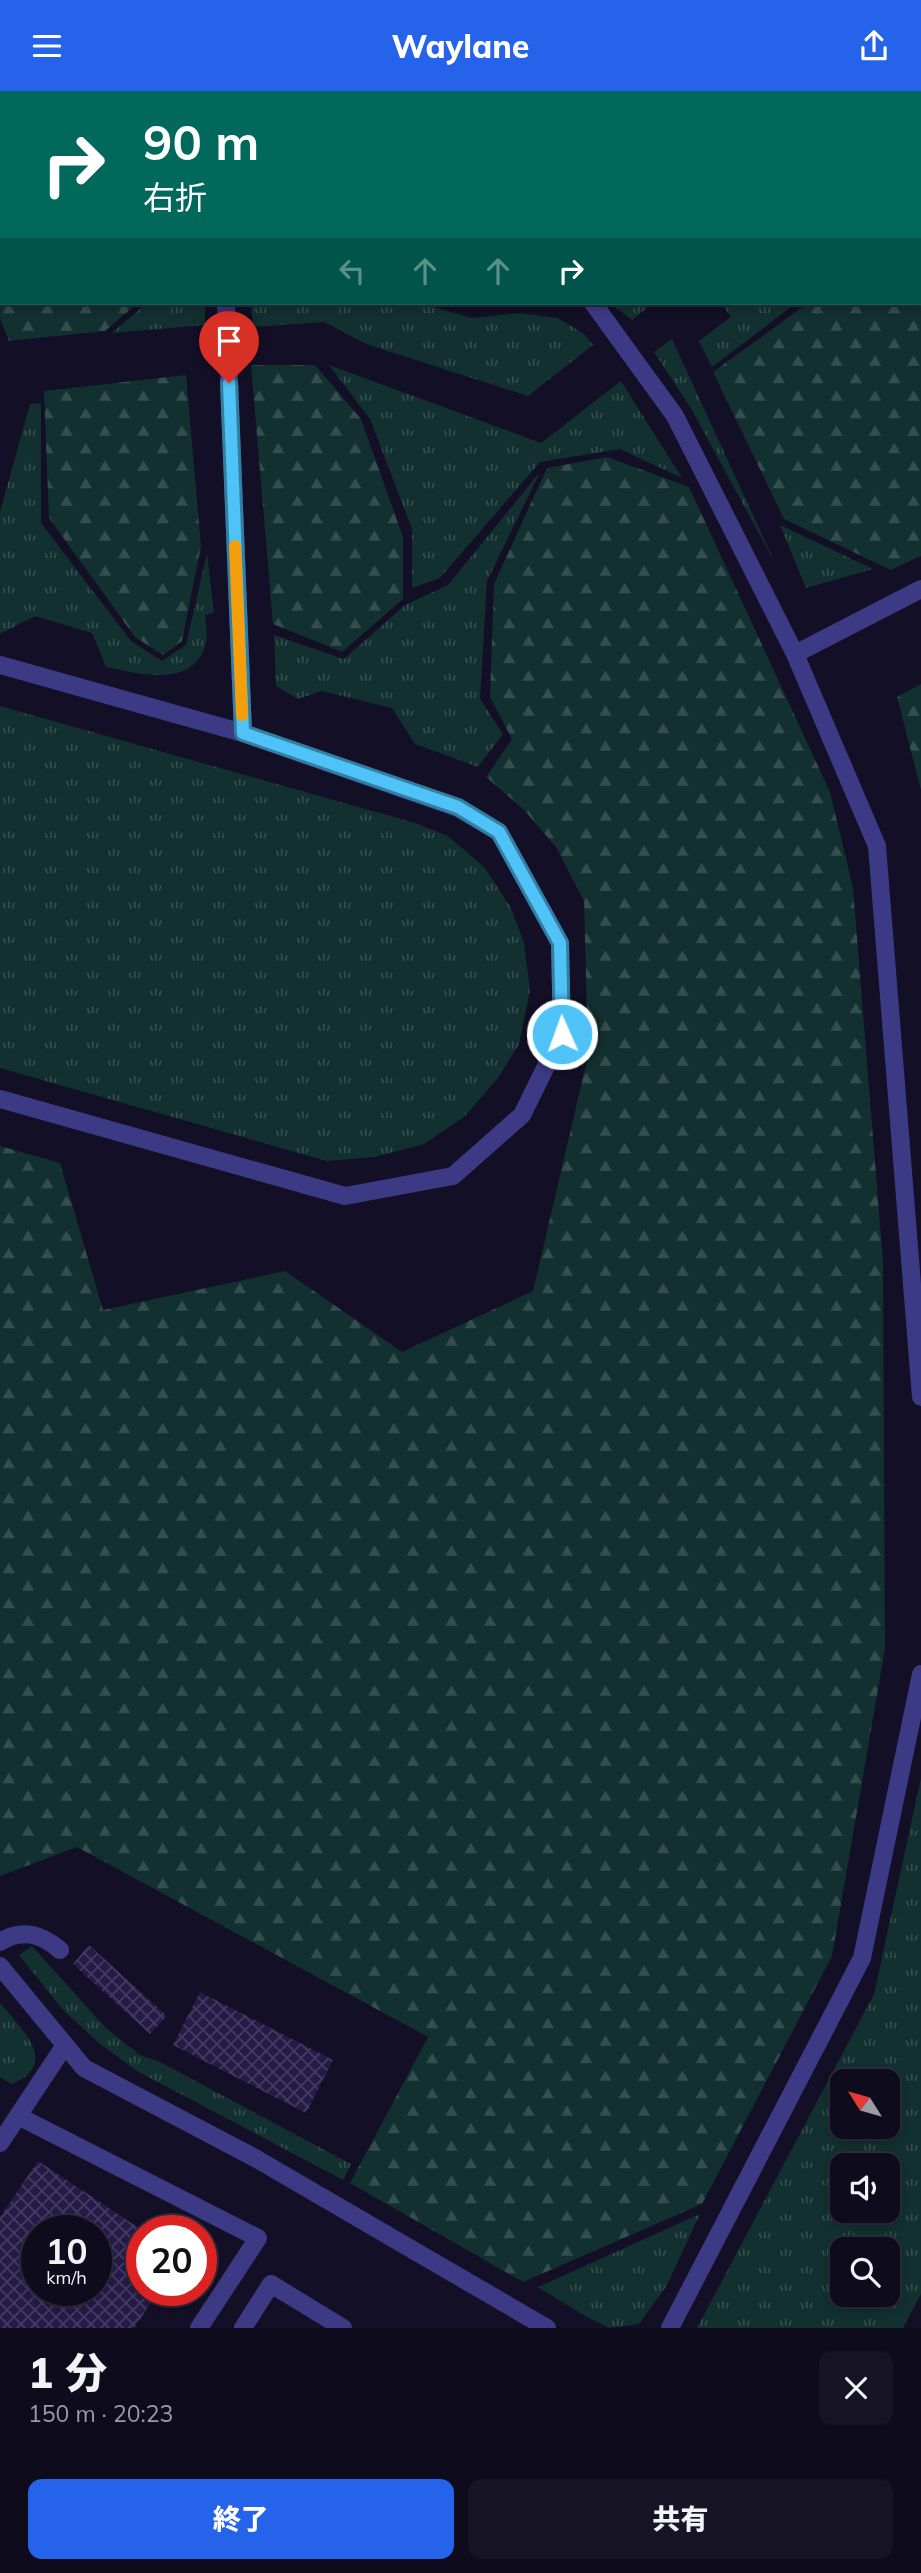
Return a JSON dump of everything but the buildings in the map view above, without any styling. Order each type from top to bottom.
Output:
[{"type":"street","points":[[226,305],[243,733]]},
{"type":"street","points":[[594,305],[675,416],[795,654],[877,846],[915,1250],[921,1397]]},
{"type":"street","points":[[795,654],[921,589]]},
{"type":"street","points":[[0,665],[243,733],[458,807],[499,832],[560,943],[562,1034],[523,1115],[453,1176],[345,1196],[0,1099]]},
{"type":"street","points":[[670,2328],[862,1958],[921,1674]]},
{"type":"street","points":[[0,1942],[12,1935],[30,1933],[48,1940],[60,1950]]},
{"type":"street","points":[[0,1966],[84,2069],[255,2158],[547,2328]]},
{"type":"street","points":[[65,2045],[7,2128],[258,2238],[199,2328]]},
{"type":"street","points":[[243,2328],[271,2284],[343,2328]]},
{"type":"green space","points":[[0,305],[136,305],[105,331],[9,341],[0,319]]},
{"type":"green space","points":[[145,305],[205,305],[205,325],[112,333]]},
{"type":"green space","points":[[251,305],[430,305],[472,318],[520,313],[558,318],[584,334],[593,345],[528,396],[366,344],[324,322],[253,327]]},
{"type":"green space","points":[[616,305],[651,305],[632,320],[615,307]]},
{"type":"green space","points":[[722,305],[793,305],[712,367],[699,341],[731,317]]},
{"type":"green space","points":[[805,305],[921,305],[921,556],[891,570],[784,519],[713,372]]},
{"type":"green space","points":[[672,339],[775,563],[692,410],[654,352]]},
{"type":"green space","points":[[251,365],[315,365],[361,419],[403,537],[403,599],[342,652],[273,624]]},
{"type":"green space","points":[[329,365],[541,443],[621,381],[682,478],[620,449],[540,462],[440,578],[412,588],[412,529],[370,419]]},
{"type":"green space","points":[[186,375],[201,546],[182,641],[163,655],[135,637],[49,518],[44,391]]},
{"type":"green space","points":[[41,403],[41,523],[131,641],[162,661],[186,645],[207,553],[214,613],[205,615],[206,643],[200,658],[190,667],[178,673],[149,675],[106,667],[92,633],[35,616],[0,634],[0,512],[30,404]]},
{"type":"green space","points":[[607,457],[689,487],[830,792],[853,888],[883,1262],[885,1649],[832,1956],[702,2204],[523,2282],[350,2183],[428,2037],[77,1847],[0,1876],[0,1146],[60,1163],[103,1310],[285,1271],[402,1352],[533,1291],[588,1056],[584,901],[556,847],[524,810],[486,777],[512,739],[490,697],[494,584],[547,468]]},
{"type":"green space","points":[[540,472],[487,581],[480,699],[503,734],[478,767],[415,744],[392,708],[322,691],[298,699],[276,686],[274,635],[344,659],[405,605],[448,585]]},
{"type":"green space","points":[[780,525],[873,569],[806,588]]},
{"type":"green space","points":[[921,684],[921,790],[897,697]]},
{"type":"green space","points":[[0,706],[415,823],[448,836],[485,868],[511,908],[524,943],[530,990],[519,1044],[498,1078],[464,1117],[424,1144],[375,1157],[327,1161],[0,1068]]},
{"type":"green space","points":[[921,1778],[921,2294],[903,2328],[697,2328],[830,2077],[830,2139],[900,2139],[900,2069],[834,2069],[874,1994]]},
{"type":"green space","points":[[32,1946],[106,2028],[140,2055],[160,2062],[351,2164],[343,2180],[137,2071],[99,2043],[63,2010],[19,1955]]},
{"type":"green space","points":[[0,2003],[26,2035],[35,2056],[34,2066],[26,2076],[12,2084],[0,2077]]},
{"type":"green space","points":[[700,2214],[667,2285],[639,2324],[609,2328],[538,2287]]},
{"type":"slow traffic","points":[[235,546],[242,715]]},
{"type":"route","points":[[229,383],[243,733],[458,807],[499,832],[560,943],[562,1034]]}]
